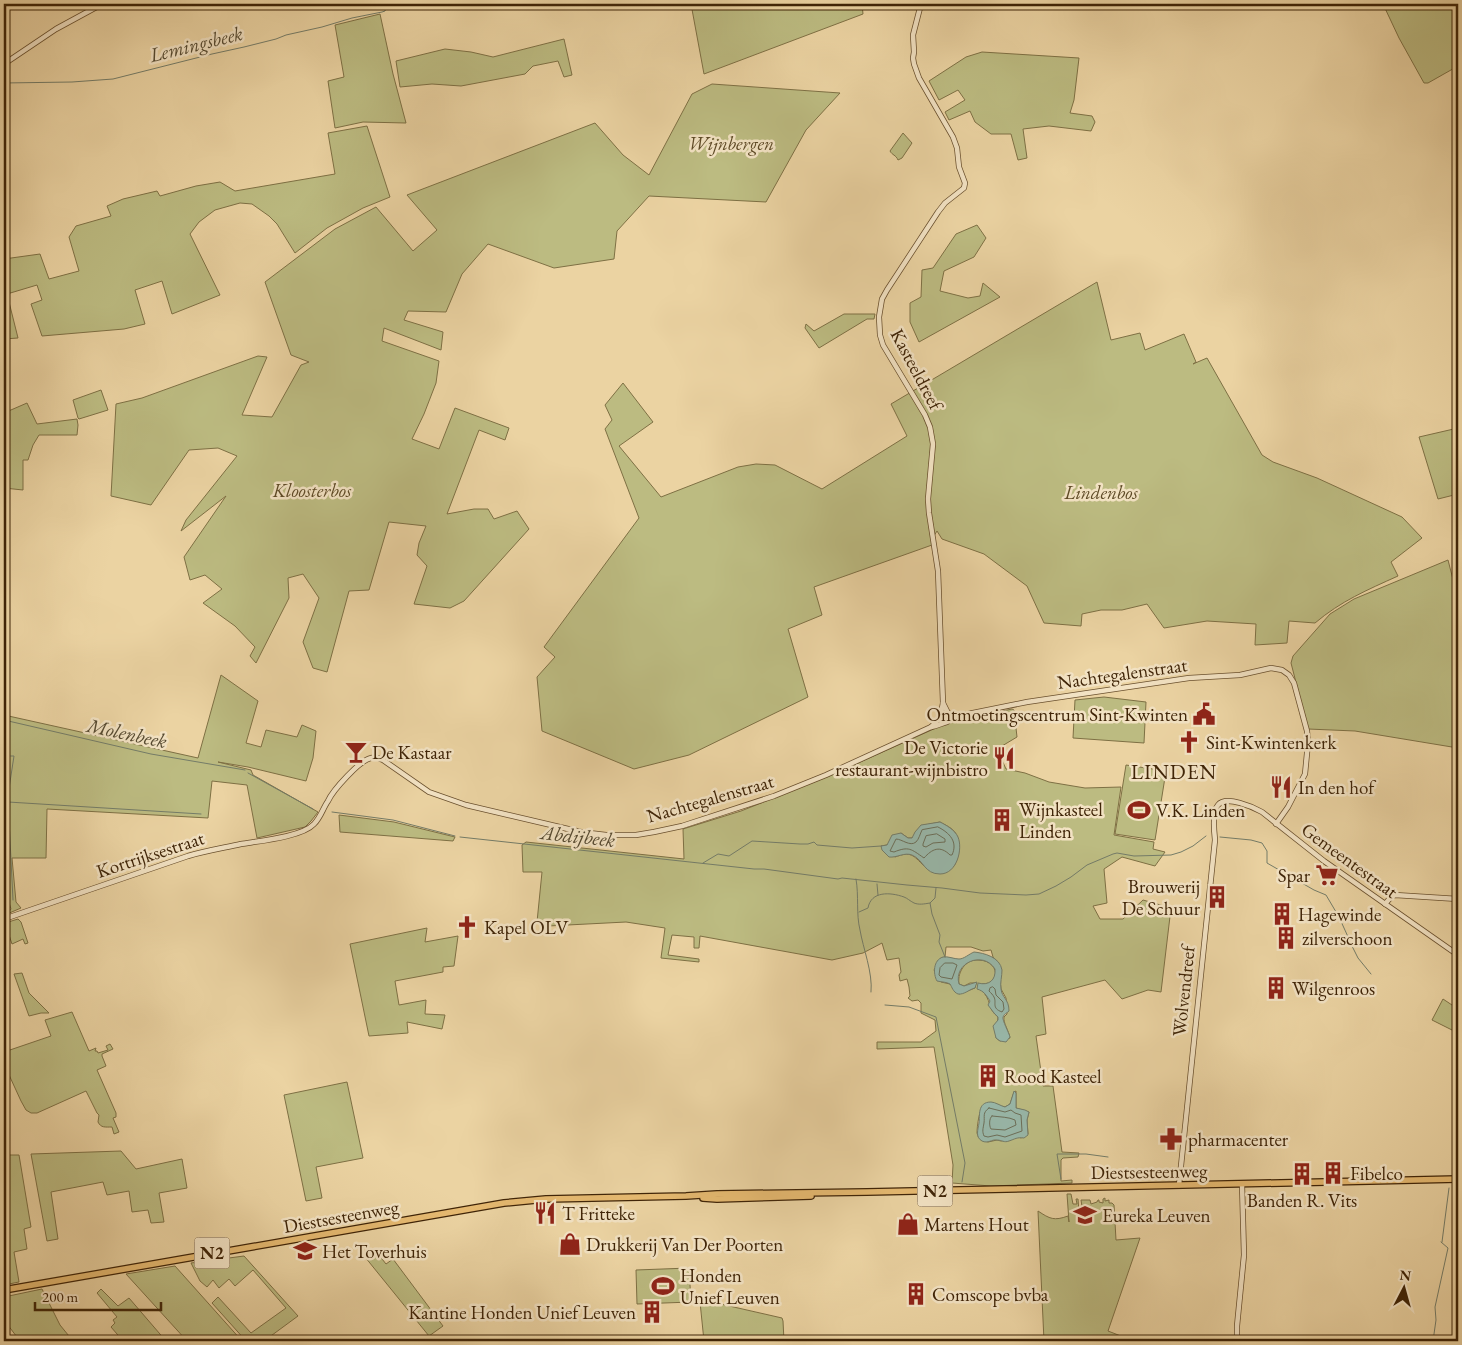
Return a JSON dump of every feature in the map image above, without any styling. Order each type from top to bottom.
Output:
[{"type":"main road","name":"Diestsesteenweg","points":[[4,1290],[512,1202],[546,1199],[1458,1179]]},
{"type":"street","points":[[4,64],[56,28],[102,4]]},
{"type":"street","name":"Kasteeldreef","points":[[921,4],[913,35],[914,55],[919,78],[954,137],[964,188],[945,203],[938,212],[887,290],[880,307],[879,325],[883,345],[925,415],[932,437],[928,499],[938,571],[942,718]]},
{"type":"street","name":"Nachtegalenstraat","points":[[942,718],[949,716],[956,720],[966,715],[1027,702],[1189,678],[1240,675],[1270,668],[1282,670],[1289,675],[1294,683],[1307,731],[1308,743],[1305,774],[1276,824]]},
{"type":"street","name":"Kasteeldreef","points":[[943,703],[949,716]]},
{"type":"street","name":"Nachtegalenstraat","points":[[942,718],[947,722],[949,716]]},
{"type":"street","name":"Nachtegalenstraat","points":[[308,829],[320,817],[328,800],[342,782],[369,758],[379,758],[429,792],[466,805],[581,832],[606,835],[636,834],[674,828],[803,785],[941,724],[942,718]]},
{"type":"street","name":"Gemeentestraat","points":[[1220,802],[1234,802],[1262,812],[1324,861],[1458,955]]},
{"type":"street","name":"Wolvendreef","points":[[1178,1185],[1215,840],[1216,809],[1220,802]]},
{"type":"street","name":"Kortrijksestraat","points":[[4,919],[208,850],[290,835],[308,829]]},
{"type":"street","points":[[1384,904],[1395,895],[1458,899]]},
{"type":"street","points":[[1237,1341],[1244,1255],[1242,1184]]},
{"type":"green space","points":[[691,4],[862,4],[863,14],[704,74]]},
{"type":"green space","points":[[1383,4],[1458,4],[1458,66],[1428,83],[1424,83]]},
{"type":"green space","points":[[380,14],[406,123],[363,122],[335,128],[328,81],[344,77],[335,25]]},
{"type":"green space","points":[[564,39],[572,75],[564,77],[558,61],[533,66],[525,74],[461,86],[432,84],[400,87],[396,61],[445,49],[493,57]]},
{"type":"green space","points":[[982,52],[1079,58],[1074,100],[1070,113],[1092,116],[1095,122],[1091,131],[1049,126],[1023,129],[1027,158],[1018,160],[1011,134],[991,134],[975,122],[970,111],[949,120],[945,112],[965,100],[958,90],[939,100],[929,81],[966,57]]},
{"type":"green space","name":"Kloosterbos","points":[[712,84],[840,93],[806,130],[766,202],[649,196],[617,231],[614,259],[554,268],[488,244],[462,274],[446,312],[408,311],[404,320],[443,332],[441,350],[384,328],[382,341],[439,361],[436,383],[412,439],[439,449],[455,408],[509,428],[505,440],[479,430],[447,514],[474,509],[488,509],[494,519],[517,511],[529,529],[464,601],[450,608],[414,604],[427,566],[417,555],[419,543],[426,526],[389,522],[369,590],[349,591],[327,672],[313,668],[303,642],[319,598],[303,574],[288,578],[289,598],[256,663],[250,656],[255,647],[235,626],[203,603],[222,589],[205,575],[190,580],[184,557],[226,496],[181,531],[186,520],[237,456],[218,448],[189,450],[151,505],[111,496],[116,404],[142,398],[258,356],[267,357],[242,415],[272,417],[301,365],[309,362],[291,355],[265,282],[335,229],[376,207],[413,251],[437,230],[407,195],[595,123],[623,155],[649,175],[692,94]]},
{"type":"green space","points":[[367,126],[390,197],[363,208],[327,228],[295,253],[277,224],[252,204],[240,203],[215,210],[199,222],[190,234],[220,295],[172,314],[162,281],[135,290],[145,324],[124,329],[42,336],[31,304],[42,300],[37,285],[7,294],[18,338],[4,339],[4,259],[40,254],[49,279],[79,271],[69,237],[76,226],[111,216],[107,206],[123,199],[157,191],[160,196],[196,186],[220,182],[235,191],[335,174],[328,133]]},
{"type":"green space","points":[[903,133],[912,143],[902,158],[898,160],[890,151]]},
{"type":"green space","points":[[977,225],[986,238],[974,257],[944,271],[940,291],[968,298],[980,296],[983,283],[1000,297],[919,342],[910,322],[910,303],[921,297],[922,270],[933,268],[956,234]]},
{"type":"green space","name":"Lindenbos","points":[[1097,282],[1111,340],[1140,333],[1145,350],[1184,334],[1196,362],[1193,364],[1207,358],[1262,455],[1273,462],[1317,478],[1402,517],[1422,538],[1391,562],[1398,576],[1345,602],[1315,623],[1289,621],[1287,643],[1255,645],[1256,624],[1207,621],[1164,628],[1147,604],[1122,610],[1101,610],[1082,614],[1081,626],[1044,623],[1027,586],[984,554],[942,539],[937,531],[932,539],[932,545],[814,587],[822,615],[788,629],[808,697],[689,755],[634,769],[542,731],[537,677],[555,657],[544,647],[639,518],[605,429],[612,420],[605,405],[623,383],[653,422],[619,446],[661,497],[738,467],[756,464],[775,465],[822,489],[907,436],[891,404]]},
{"type":"green space","points":[[844,314],[875,314],[874,319],[867,319],[819,348],[805,328],[806,324],[814,331]]},
{"type":"green space","points":[[101,390],[108,410],[79,419],[73,400]]},
{"type":"green space","points":[[27,403],[37,424],[77,419],[77,435],[39,435],[28,460],[23,460],[23,490],[4,488],[4,413]]},
{"type":"green space","points":[[1458,428],[1458,494],[1438,499],[1419,437]]},
{"type":"green space","points":[[1448,560],[1458,599],[1458,748],[1355,731],[1308,729],[1291,663],[1293,656],[1330,614],[1354,599]]},
{"type":"green space","points":[[221,675],[258,701],[246,743],[261,747],[266,730],[297,737],[302,725],[316,731],[313,758],[306,781],[218,762],[251,770],[253,775],[318,812],[311,821],[305,827],[257,838],[247,785],[212,781],[208,818],[47,809],[46,858],[12,858],[16,902],[21,908],[7,914],[11,909],[7,896],[4,823],[4,715],[198,758]]},
{"type":"green space","points":[[1104,697],[1146,702],[1144,743],[1073,738],[1075,700]]},
{"type":"green space","points":[[1014,710],[1017,737],[997,749],[1006,769],[1025,773],[1049,782],[1085,788],[1121,787],[1114,835],[1154,842],[1153,849],[1165,852],[1155,866],[1122,857],[1104,869],[1107,903],[1093,906],[1100,919],[1123,919],[1143,900],[1171,908],[1161,992],[1148,990],[1122,999],[1105,980],[1042,997],[1046,1034],[1036,1036],[1043,1086],[1053,1086],[1062,1152],[1079,1153],[1078,1157],[1063,1158],[1061,1160],[1061,1181],[1072,1180],[1072,1183],[991,1186],[952,1183],[953,1165],[934,1047],[877,1049],[877,1042],[921,1042],[936,1031],[935,1020],[921,1013],[921,1003],[918,1000],[912,1001],[908,998],[910,996],[907,979],[900,981],[899,958],[887,960],[882,943],[863,953],[832,960],[700,936],[699,948],[694,948],[694,937],[672,935],[668,955],[699,959],[699,962],[661,958],[665,928],[626,922],[548,926],[548,921],[537,922],[542,872],[523,872],[522,845],[526,842],[684,859],[683,829],[741,811],[829,776],[947,723]],"holes":[[[940,822],[953,830],[957,837],[958,850],[954,866],[935,873],[911,855],[905,854],[895,857],[881,846],[887,845],[901,833],[908,838],[912,838],[925,825]],[[946,947],[971,947],[983,951],[991,950],[993,957],[998,962],[1001,989],[1006,998],[1007,1014],[1004,1019],[1010,1038],[1000,1041],[996,1038],[998,1017],[992,1011],[987,997],[981,990],[982,984],[993,980],[995,976],[994,968],[985,961],[974,960],[967,963],[960,972],[959,984],[964,986],[976,983],[975,988],[959,994],[950,984],[941,982],[934,970],[941,958],[945,957]],[[1016,1091],[1016,1108],[1029,1112],[1027,1120],[1028,1134],[1021,1138],[1001,1141],[988,1142],[981,1140],[977,1130],[979,1117],[984,1106],[991,1103],[1005,1107],[1010,1104]]]},
{"type":"green space","name":"V.K. Linden","points":[[1126,765],[1166,771],[1155,840],[1115,834]]},
{"type":"green space","points":[[339,815],[394,822],[455,837],[453,841],[340,832]]},
{"type":"green space","points":[[18,919],[21,922],[28,943],[25,944],[23,939],[12,944],[5,923]]},
{"type":"green space","points":[[427,928],[425,942],[458,936],[454,966],[443,967],[443,972],[395,981],[399,1005],[426,1000],[425,1014],[445,1015],[442,1029],[407,1022],[408,1033],[369,1036],[350,944]]},
{"type":"green space","points":[[22,973],[29,993],[49,1013],[29,1016],[14,974]]},
{"type":"green space","points":[[1443,999],[1458,1009],[1458,1033],[1432,1020]]},
{"type":"green space","points":[[72,1012],[89,1051],[96,1048],[95,1051],[98,1053],[108,1050],[106,1046],[110,1044],[113,1049],[102,1054],[106,1066],[97,1070],[116,1113],[116,1117],[113,1118],[119,1132],[114,1134],[112,1127],[104,1127],[99,1124],[99,1115],[86,1091],[37,1113],[31,1113],[26,1110],[4,1064],[4,1052],[51,1036],[45,1020]]},
{"type":"green space","points":[[347,1082],[363,1158],[316,1167],[322,1198],[306,1201],[284,1095]]},
{"type":"green space","points":[[121,1151],[136,1169],[182,1159],[187,1188],[159,1193],[164,1222],[151,1223],[148,1210],[132,1212],[129,1191],[107,1195],[103,1182],[51,1192],[58,1239],[47,1241],[31,1154]]},
{"type":"green space","points":[[4,1155],[19,1155],[31,1227],[24,1229],[27,1249],[14,1252],[19,1282],[4,1285]]},
{"type":"green space","points":[[1067,1194],[1071,1194],[1073,1204],[1077,1204],[1076,1199],[1078,1199],[1080,1225],[1088,1224],[1088,1219],[1081,1220],[1081,1213],[1083,1213],[1081,1200],[1090,1200],[1091,1204],[1098,1200],[1103,1203],[1105,1198],[1105,1201],[1109,1200],[1109,1203],[1114,1205],[1116,1240],[1140,1238],[1108,1331],[1126,1338],[1125,1341],[1044,1341],[1038,1211],[1052,1218],[1068,1216],[1069,1222]]},
{"type":"green space","points":[[375,1250],[386,1264],[393,1259],[443,1326],[429,1336],[365,1257]]},
{"type":"green space","points":[[244,1256],[298,1316],[264,1341],[246,1341],[212,1303],[218,1297],[251,1333],[286,1308],[253,1270],[235,1286],[229,1279],[219,1288],[213,1280],[207,1287],[200,1281],[191,1263]]},
{"type":"green space","points":[[175,1266],[242,1341],[187,1341],[126,1274]]},
{"type":"green space","name":"Honden Unief Leuven","points":[[689,1268],[691,1302],[637,1304],[636,1270]]},
{"type":"green space","points":[[42,1289],[60,1325],[73,1341],[20,1341],[4,1320],[4,1297]]},
{"type":"green space","points":[[101,1289],[118,1306],[129,1298],[166,1341],[123,1341],[111,1327],[115,1323],[113,1320],[117,1317],[97,1293]]},
{"type":"green space","points":[[703,1300],[782,1318],[784,1341],[704,1341],[700,1302]]},
{"type":"water","points":[[940,822],[955,832],[960,848],[957,860],[951,870],[946,873],[931,872],[912,855],[906,854],[889,857],[882,850],[881,846],[887,845],[892,835],[901,833],[908,838],[912,838],[921,825]]},
{"type":"water","points":[[974,952],[991,956],[1001,966],[1001,989],[1009,1011],[1003,1017],[1010,1037],[1006,1042],[996,1038],[993,1026],[998,1017],[988,1005],[990,1001],[986,995],[977,989],[978,983],[985,984],[993,979],[995,969],[990,963],[983,960],[970,961],[960,970],[959,984],[964,986],[977,982],[975,988],[962,994],[956,993],[950,984],[937,981],[935,968],[937,961],[943,957],[961,959]]},
{"type":"water","points":[[1014,1091],[1016,1093],[1016,1108],[1029,1112],[1027,1120],[1028,1135],[1024,1138],[1007,1142],[999,1140],[982,1141],[977,1133],[981,1107],[983,1104],[991,1102],[1005,1107],[1010,1104]]},
{"type":"waterway","name":"Lemingsbeek","points":[[4,83],[113,79],[382,12],[385,11],[385,4]]},
{"type":"waterway","name":"Molenbeek","points":[[4,720],[151,754],[245,770]]},
{"type":"waterway","points":[[4,756],[10,756]]},
{"type":"waterway","points":[[8,795],[14,756],[11,756]]},
{"type":"waterway","name":"Abdijbeek","points":[[248,773],[313,809]]},
{"type":"waterway","points":[[8,800],[13,900]]},
{"type":"waterway","points":[[8,802],[201,814]]},
{"type":"waterway","name":"Abdijbeek","points":[[332,812],[393,820],[455,836]]},
{"type":"waterway","points":[[460,837],[764,869],[838,879],[980,893],[1026,895],[1039,894],[1056,886],[1087,865],[1113,854],[1134,856],[1171,855],[1193,846],[1206,836]]},
{"type":"waterway","points":[[1220,837],[1262,843],[1267,851],[1267,863],[1326,895],[1349,939]]},
{"type":"waterway","points":[[703,863],[718,854],[729,856],[752,841],[800,844],[814,842],[817,845],[852,848],[881,846]]},
{"type":"waterway","points":[[856,879],[859,924],[869,969],[871,992]]},
{"type":"waterway","points":[[877,884],[878,895]]},
{"type":"waterway","points":[[936,888],[935,898],[930,903],[940,935],[939,942],[945,957]]},
{"type":"waterway","points":[[859,912],[868,908],[873,898],[882,894],[899,895],[918,904],[930,903]]},
{"type":"waterway","points":[[1352,946],[1358,958],[1371,974]]},
{"type":"waterway","points":[[885,1005],[909,1007],[936,1017],[965,1163],[962,1182]]},
{"type":"waterway","points":[[1061,1179],[1057,1154],[1086,1154],[1108,1157]]},
{"type":"waterway","points":[[1442,1242],[1449,1188]]},
{"type":"waterway","points":[[1433,1341],[1436,1320],[1435,1307],[1448,1248],[1441,1242]]},
{"type":"place","name":"Ontmoetingscentrum Sint-Kwinten","points":[[1204,714]]},
{"type":"place","name":"Sint-Kwintenkerk","points":[[1189,742]]},
{"type":"place","name":"De Kastaar","points":[[356,752]]},
{"type":"place","name":"De Victorie restaurant-wijnbistro","points":[[1004,758]]},
{"type":"place","name":"In den hof","points":[[1281,787]]},
{"type":"place","name":"V.K. Linden","points":[[1139,810]]},
{"type":"place","name":"Wijnkasteel Linden","points":[[1002,820]]},
{"type":"place","name":"Spar","points":[[1327,875]]},
{"type":"place","name":"Brouwerij De Schuur","points":[[1217,897]]},
{"type":"place","name":"Hagewinde","points":[[1282,914]]},
{"type":"place","name":"Kapel OLV","points":[[467,927]]},
{"type":"place","name":"zilverschoon","points":[[1286,938]]},
{"type":"place","name":"Wilgenroos","points":[[1276,988]]},
{"type":"place","name":"Rood Kasteel","points":[[988,1076]]},
{"type":"place","name":"pharmacenter","points":[[1171,1139]]},
{"type":"place","name":"Fibelco","points":[[1333,1173]]},
{"type":"place","name":"Banden R. Vits","points":[[1302,1174]]},
{"type":"place","name":"T Fritteke","points":[[545,1213]]},
{"type":"place","name":"Eureka Leuven","points":[[1085,1215]]},
{"type":"place","name":"Martens Hout","points":[[908,1224]]},
{"type":"place","name":"Drukkerij Van Der Poorten","points":[[570,1244]]},
{"type":"place","name":"Het Toverhuis","points":[[305,1251]]},
{"type":"place","name":"Honden Unief Leuven","points":[[663,1286]]},
{"type":"place","name":"Comscope bvba","points":[[916,1294]]},
{"type":"place","name":"Kantine Honden Unief Leuven","points":[[652,1312]]},
{"type":"district","name":"LINDEN","points":[[1174,772]]},
{"type":"park label","name":"Wijnbergen","points":[[731,143]]}]
